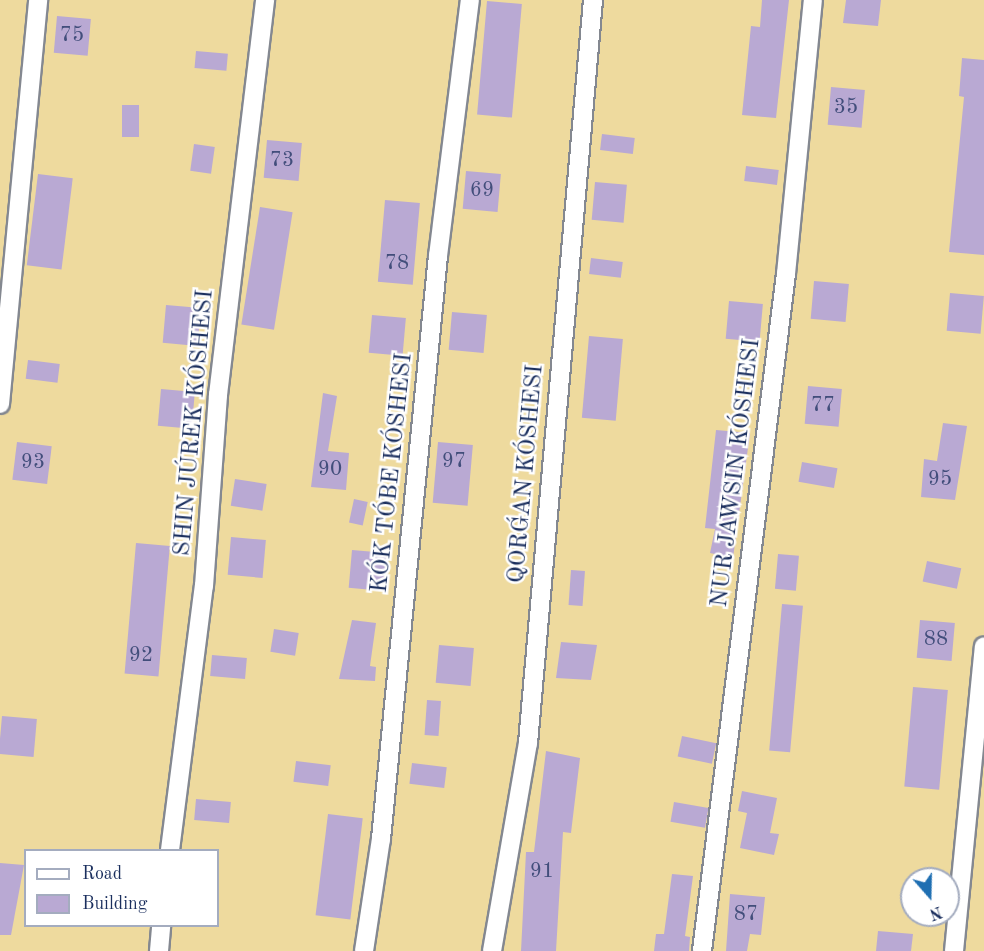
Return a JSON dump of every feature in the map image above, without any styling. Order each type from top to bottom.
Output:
[{"type":"street","points":[[0,404],[38,0]]},
{"type":"street","points":[[170,849],[204,586],[218,395],[265,0]]},
{"type":"street","name":"KÓK TÓBE KÓSHESI","points":[[364,951],[381,839],[438,256],[470,0]]},
{"type":"street","name":"QORǴAN KÓSHESI","points":[[492,951],[528,743],[593,0]]},
{"type":"street","points":[[702,951],[786,274],[813,0]]},
{"type":"street","points":[[954,951],[984,646]]},
{"type":"street","points":[[159,951],[161,927]]},
{"type":"sand","points":[[0,0],[984,0],[984,951],[0,951]]},
{"type":"building","points":[[762,0],[789,0],[776,118],[742,115],[751,26],[760,27]]},
{"type":"building","points":[[846,0],[881,0],[878,26],[843,23]]},
{"type":"building","points":[[487,1],[522,4],[512,118],[477,115]]},
{"type":"building","points":[[57,16],[91,19],[88,56],[54,53]]},
{"type":"building","points":[[196,51],[228,54],[226,71],[195,68]]},
{"type":"building","points":[[962,58],[984,60],[984,255],[949,252],[964,97],[959,96]]},
{"type":"building","points":[[831,87],[865,90],[862,128],[828,125]]},
{"type":"building","points":[[122,105],[139,105],[139,137],[122,137]]},
{"type":"building","points":[[602,134],[635,138],[633,154],[600,150]]},
{"type":"building","points":[[267,140],[302,143],[299,181],[264,178]]},
{"type":"building","points":[[194,144],[215,147],[211,174],[190,171]]},
{"type":"building","points":[[746,166],[779,170],[777,185],[744,181]]},
{"type":"building","points":[[466,171],[501,174],[498,212],[463,209]]},
{"type":"building","points":[[38,174],[73,178],[62,270],[27,265]]},
{"type":"building","points":[[595,182],[627,185],[624,223],[592,220]]},
{"type":"building","points":[[385,200],[420,203],[413,285],[378,282]]},
{"type":"building","points":[[260,207],[293,212],[274,330],[241,325]]},
{"type":"building","points":[[591,258],[623,262],[621,278],[589,274]]},
{"type":"building","points":[[814,281],[849,284],[846,322],[811,319]]},
{"type":"building","points":[[950,293],[984,296],[981,334],[947,331]]},
{"type":"building","points":[[729,301],[763,304],[760,342],[726,339]]},
{"type":"building","points":[[166,305],[201,308],[198,346],[163,343]]},
{"type":"building","points":[[452,312],[487,315],[484,353],[449,350]]},
{"type":"building","points":[[372,315],[406,318],[403,356],[369,353]]},
{"type":"building","points":[[589,336],[623,339],[616,421],[582,418]]},
{"type":"building","points":[[28,360],[60,364],[57,383],[26,379]]},
{"type":"building","points":[[808,386],[842,389],[839,427],[805,424]]},
{"type":"building","points":[[161,389],[195,392],[192,429],[158,426]]},
{"type":"building","points":[[323,393],[337,396],[328,451],[349,453],[346,490],[311,487]]},
{"type":"building","points":[[943,423],[967,426],[955,500],[921,497],[924,459],[937,461]]},
{"type":"building","points":[[716,430],[750,433],[733,558],[710,553],[715,529],[705,528]]},
{"type":"building","points":[[17,442],[52,446],[47,484],[12,480]]},
{"type":"building","points":[[438,442],[473,445],[468,506],[433,503]]},
{"type":"building","points":[[802,462],[837,468],[834,488],[799,482]]},
{"type":"building","points":[[235,479],[267,484],[262,511],[231,506]]},
{"type":"building","points":[[354,499],[368,502],[363,525],[349,522]]},
{"type":"building","points":[[231,537],[266,540],[263,578],[228,575]]},
{"type":"building","points":[[136,543],[170,546],[158,676],[125,674]]},
{"type":"building","points":[[352,550],[387,553],[384,591],[349,588]]},
{"type":"building","points":[[778,554],[799,556],[796,591],[775,589]]},
{"type":"building","points":[[927,561],[961,568],[957,589],[923,582]]},
{"type":"building","points":[[571,570],[585,571],[583,606],[569,605]]},
{"type":"building","points":[[782,604],[803,606],[790,752],[769,750]]},
{"type":"building","points":[[352,620],[376,623],[370,666],[376,667],[375,681],[339,679]]},
{"type":"building","points":[[920,620],[955,623],[952,661],[917,658]]},
{"type":"building","points":[[274,629],[299,633],[295,656],[270,652]]},
{"type":"building","points":[[561,642],[597,645],[591,680],[556,678]]},
{"type":"building","points":[[439,645],[474,648],[471,686],[436,683]]},
{"type":"building","points":[[212,655],[247,658],[245,679],[210,676]]},
{"type":"building","points":[[913,687],[948,690],[939,790],[904,787]]},
{"type":"building","points":[[427,700],[441,701],[439,736],[425,735]]},
{"type":"building","points":[[2,716],[37,719],[34,757],[0,754]]},
{"type":"building","points":[[682,736],[716,743],[712,764],[678,757]]},
{"type":"building","points":[[546,751],[580,758],[571,833],[563,832],[556,951],[521,951],[526,852],[534,852]]},
{"type":"building","points":[[296,761],[331,765],[328,786],[293,782]]},
{"type":"building","points":[[412,763],[447,767],[444,788],[409,784]]},
{"type":"building","points":[[742,791],[777,798],[770,833],[779,834],[774,855],[740,848],[747,813],[738,811]]},
{"type":"building","points":[[196,799],[231,802],[229,823],[194,820]]},
{"type":"building","points":[[674,802],[708,808],[705,828],[671,822]]},
{"type":"building","points":[[328,814],[363,818],[350,920],[316,915]]},
{"type":"building","points":[[0,863],[24,865],[11,935],[0,935]]},
{"type":"building","points":[[672,874],[693,876],[685,936],[690,937],[689,951],[654,951],[656,934],[664,934]]},
{"type":"building","points":[[730,894],[765,897],[761,935],[750,934],[747,951],[726,951]]},
{"type":"building","points":[[878,931],[913,934],[911,951],[876,951]]}]
